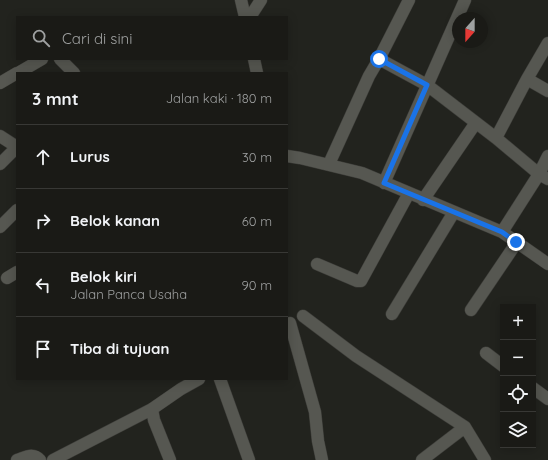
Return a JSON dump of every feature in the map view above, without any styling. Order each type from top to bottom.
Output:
[{"type":"street","points":[[241,0],[245,16]]},
{"type":"street","points":[[251,16],[261,0]]},
{"type":"street","points":[[329,164],[369,76],[409,0]]},
{"type":"street","points":[[384,183],[465,0]]},
{"type":"street","points":[[496,138],[548,42]]},
{"type":"street","points":[[379,59],[427,85],[475,124],[496,138],[543,177]]},
{"type":"street","points":[[19,72],[40,60]]},
{"type":"street","points":[[61,60],[73,72]]},
{"type":"street","points":[[254,60],[257,72]]},
{"type":"street","points":[[0,83],[16,74]]},
{"type":"street","points":[[527,79],[548,92]]},
{"type":"street","points":[[423,200],[475,124]]},
{"type":"street","points":[[0,136],[16,146]]},
{"type":"street","points":[[0,164],[16,148]]},
{"type":"street","points":[[288,156],[329,164],[362,173],[502,232],[548,264]]},
{"type":"street","points":[[502,232],[543,177],[548,156]]},
{"type":"street","points":[[317,264],[357,281],[362,280],[409,193]]},
{"type":"street","points":[[0,227],[16,211]]},
{"type":"street","points":[[392,314],[454,212]]},
{"type":"street","points":[[470,310],[516,242]]},
{"type":"street","points":[[303,316],[356,356],[465,427],[485,460]]},
{"type":"street","points":[[290,323],[314,412],[322,460]]},
{"type":"street","points":[[486,353],[500,364]]},
{"type":"street","points":[[53,460],[152,410],[181,389],[197,380]]},
{"type":"street","points":[[220,380],[249,460]]},
{"type":"street","points":[[536,390],[548,399]]},
{"type":"street","points":[[152,410],[154,420],[170,460]]},
{"type":"street","points":[[422,460],[465,427]]},
{"type":"street","points":[[17,460],[30,455],[34,455],[40,460]]},
{"type":"route","points":[[379,59],[427,85],[384,183],[502,232],[516,242]]}]
